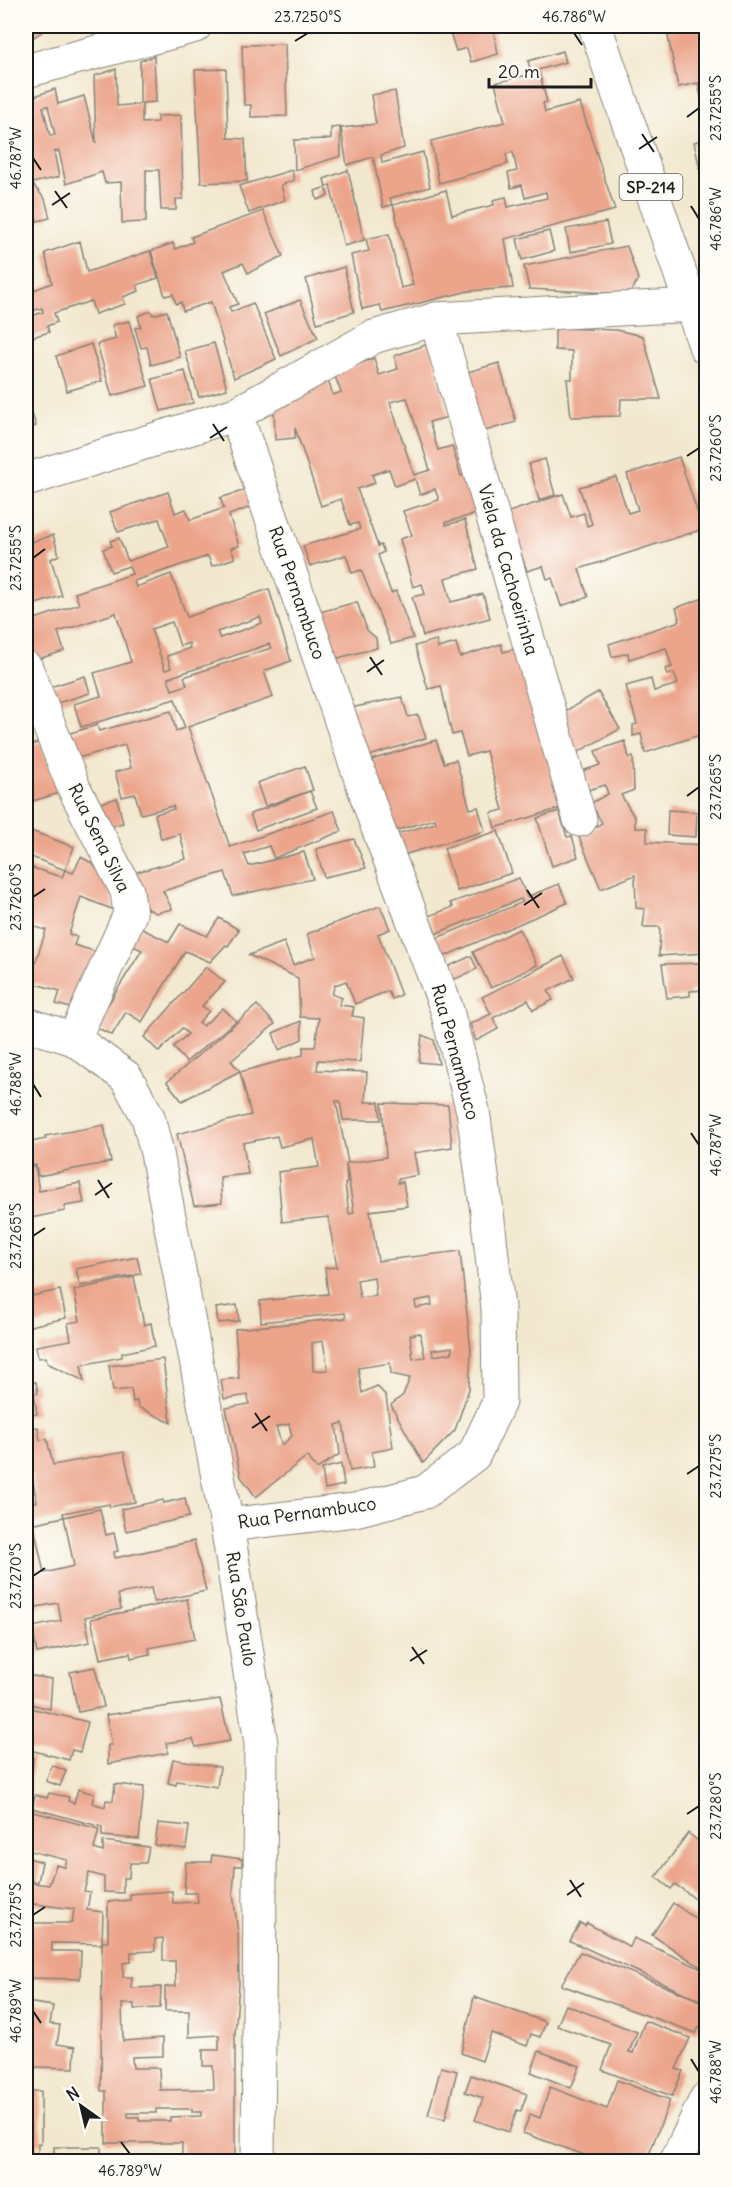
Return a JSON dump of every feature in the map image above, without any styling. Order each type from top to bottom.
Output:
[{"type":"street","points":[[26,71],[195,26]]},
{"type":"street","name":"SP-214","points":[[595,26],[706,348]]},
{"type":"street","points":[[26,480],[236,414],[373,337],[436,320],[693,305]]},
{"type":"street","name":"Viela da Cachoeirinha","points":[[436,320],[580,820]]},
{"type":"street","name":"Rua Pernambuco","points":[[227,1525],[355,1510],[425,1492],[474,1455],[499,1402],[498,1308],[487,1212],[473,1111],[446,1007],[376,823],[236,414]]},
{"type":"street","name":"Rua Sena Silva","points":[[26,669],[74,788],[127,891],[130,914],[74,1039]]},
{"type":"street","name":"Rua São Paulo","points":[[26,1024],[74,1039],[126,1077],[148,1116],[227,1525],[261,1743],[258,2162]]},
{"type":"street","points":[[676,2162],[706,2099]]},
{"type":"building","points":[[27,26],[43,26],[46,29],[34,37]]},
{"type":"building","points":[[448,26],[493,26],[498,54],[471,62],[467,48],[456,51]]},
{"type":"building","points":[[666,26],[706,26],[706,120],[698,83],[678,87]]},
{"type":"building","points":[[285,44],[287,116],[251,117],[251,105],[244,105],[242,45]]},
{"type":"building","points":[[563,51],[566,62],[531,72],[528,61]]},
{"type":"building","points":[[154,56],[156,102],[142,103],[142,123],[157,122],[157,116],[181,115],[183,199],[176,199],[176,210],[161,210],[159,170],[146,170],[146,222],[122,223],[121,182],[105,183],[102,172],[66,184],[59,151],[54,152],[59,177],[28,184],[29,188],[34,186],[45,199],[50,218],[37,221],[36,217],[28,219],[26,99],[55,89],[58,104],[84,96],[96,143],[94,76],[116,69],[117,106],[140,104],[140,61]],"holes":[[[48,106],[55,135],[50,136],[43,107]]]},
{"type":"building","points":[[226,69],[228,138],[245,139],[247,181],[201,183],[195,70]]},
{"type":"building","points":[[539,72],[547,102],[543,103],[545,112],[580,103],[615,210],[505,239],[513,288],[469,291],[382,312],[380,305],[362,309],[351,255],[369,251],[366,239],[389,234],[401,288],[413,285],[393,205],[446,190],[452,215],[494,205],[493,200],[506,197],[508,207],[547,198],[546,192],[525,198],[522,185],[511,188],[508,173],[517,171],[513,152],[506,154],[508,164],[439,183],[431,141],[505,122],[495,83]]},
{"type":"building","points":[[395,91],[404,148],[381,155],[382,163],[423,152],[430,187],[390,198],[392,205],[383,207],[373,157],[347,165],[341,128],[376,124],[371,95]]},
{"type":"building","points":[[340,127],[341,156],[295,170],[294,140],[331,139],[331,128]]},
{"type":"building","points":[[706,139],[706,183],[703,184],[694,142]]},
{"type":"building","points":[[292,170],[294,180],[281,185],[285,200],[249,213],[239,186]]},
{"type":"building","points":[[348,170],[364,240],[344,246],[330,185],[326,187],[324,179]]},
{"type":"building","points":[[326,187],[328,196],[317,200],[315,191]]},
{"type":"building","points":[[263,211],[283,256],[248,273],[243,263],[224,271],[238,304],[229,307],[231,312],[253,303],[276,359],[234,378],[211,302],[183,311],[181,302],[176,304],[173,294],[165,296],[151,251],[173,243],[175,249],[193,242],[191,237]]},
{"type":"building","points":[[606,222],[611,244],[570,252],[566,229]]},
{"type":"building","points":[[549,231],[554,251],[522,260],[517,239]]},
{"type":"building","points":[[80,241],[87,272],[150,251],[158,278],[137,285],[139,291],[123,297],[125,304],[95,314],[91,301],[54,313],[57,322],[47,326],[49,332],[29,338],[26,318],[43,312],[42,308],[26,313],[26,293],[52,283],[45,253]]},
{"type":"building","points":[[627,246],[638,279],[630,294],[529,289],[524,266]]},
{"type":"building","points":[[344,267],[354,312],[317,323],[306,279]]},
{"type":"building","points":[[300,300],[318,338],[281,356],[264,314]]},
{"type":"building","points":[[151,311],[153,315],[167,311],[180,357],[151,365],[147,347],[141,348],[135,328],[141,327],[138,316]]},
{"type":"building","points":[[129,321],[148,386],[112,396],[97,344],[116,339],[112,325]]},
{"type":"building","points":[[555,328],[616,330],[643,336],[661,399],[621,399],[620,416],[571,417],[567,379],[572,379],[572,351],[555,350]]},
{"type":"building","points":[[214,343],[227,389],[199,397],[185,351]]},
{"type":"building","points":[[431,343],[448,417],[429,422],[438,450],[452,446],[461,476],[469,473],[480,513],[446,522],[446,525],[465,520],[478,569],[445,578],[451,602],[483,594],[490,618],[423,636],[412,597],[425,594],[422,584],[413,587],[400,539],[412,535],[403,511],[439,500],[435,489],[420,495],[415,479],[395,486],[389,469],[372,475],[375,483],[357,489],[378,546],[381,545],[384,552],[378,555],[391,593],[396,591],[413,638],[391,644],[361,570],[352,573],[346,555],[310,566],[303,546],[360,529],[358,523],[350,525],[341,499],[321,506],[295,428],[295,438],[275,440],[274,406],[285,406],[327,377],[333,395],[341,392],[334,374],[374,358],[379,375],[398,369],[394,356]],"holes":[[[407,398],[430,470],[414,475],[390,402]]]},
{"type":"building","points":[[91,344],[102,381],[67,391],[56,356]]},
{"type":"building","points":[[499,363],[516,422],[478,433],[461,374]]},
{"type":"building","points":[[185,371],[193,403],[161,411],[152,379]]},
{"type":"building","points":[[26,394],[36,426],[26,429]]},
{"type":"building","points":[[679,457],[703,529],[579,569],[588,597],[561,606],[552,578],[547,579],[543,566],[527,571],[519,548],[517,549],[506,513],[563,494],[571,517],[584,513],[587,526],[592,524],[579,487],[616,477],[628,513],[638,510],[627,474]]},
{"type":"building","points":[[545,459],[555,495],[539,500],[529,464]]},
{"type":"building","points":[[246,490],[251,507],[229,515],[239,546],[231,548],[235,558],[212,566],[208,556],[134,581],[136,587],[171,574],[187,617],[269,589],[291,661],[264,671],[273,697],[188,727],[230,847],[334,811],[342,831],[274,858],[269,846],[244,854],[249,866],[304,852],[313,879],[233,896],[225,872],[163,891],[172,909],[156,913],[140,905],[129,874],[186,859],[180,834],[161,839],[155,814],[174,809],[173,806],[141,814],[135,794],[122,797],[115,772],[131,768],[125,745],[74,759],[67,734],[97,725],[99,731],[171,711],[176,731],[185,728],[175,699],[81,727],[74,704],[101,696],[94,673],[131,662],[116,613],[58,632],[64,651],[35,660],[27,643],[26,622],[79,604],[75,593],[132,574],[129,566],[111,572],[103,549],[112,546],[110,541],[119,538],[128,561],[169,547],[159,519],[118,532],[110,512],[168,492],[175,513],[186,509],[190,520],[224,508],[220,498]],"holes":[[[260,617],[262,623],[220,638],[217,632]],[[172,622],[180,646],[189,643],[190,648],[167,656],[171,668],[165,670],[151,629]],[[269,644],[271,648],[184,677],[187,685],[172,690],[168,678]]]},
{"type":"building","points":[[53,535],[59,555],[51,559],[62,596],[26,607],[26,587],[30,586],[26,575],[26,544]]},
{"type":"building","points":[[706,597],[706,733],[645,753],[641,734],[633,736],[633,725],[637,724],[626,686],[651,679],[654,691],[678,684],[674,673],[667,675],[665,669],[672,667],[666,648],[629,659],[628,653],[612,657],[609,644],[680,621],[676,608]]},
{"type":"building","points":[[357,602],[367,630],[376,638],[377,648],[334,659],[320,612]]},
{"type":"building","points":[[436,640],[438,648],[456,643],[460,657],[501,644],[503,652],[514,649],[564,807],[495,828],[491,813],[503,810],[486,751],[467,756],[460,733],[452,735],[441,686],[428,689],[415,646]]},
{"type":"building","points":[[85,676],[90,693],[54,704],[47,688]]},
{"type":"building","points":[[598,692],[620,729],[573,755],[560,714]]},
{"type":"building","points":[[402,697],[408,717],[418,715],[426,738],[363,758],[346,709]]},
{"type":"building","points":[[436,740],[444,763],[456,760],[470,809],[478,807],[485,831],[403,855],[396,834],[436,823],[435,819],[394,831],[368,761]]},
{"type":"building","points":[[625,741],[629,758],[633,757],[634,790],[621,795],[635,818],[635,828],[647,828],[647,842],[706,845],[706,953],[659,956],[660,927],[643,927],[645,909],[636,908],[635,875],[601,889],[579,837],[602,823],[591,803],[608,794],[605,785],[588,790],[582,771],[600,765],[595,751]]},
{"type":"building","points":[[40,742],[60,793],[26,803],[26,747]]},
{"type":"building","points":[[703,760],[706,760],[706,808],[705,808]]},
{"type":"building","points":[[305,766],[313,790],[265,806],[257,783]]},
{"type":"building","points":[[310,791],[317,808],[256,830],[250,814]]},
{"type":"building","points":[[117,798],[123,823],[97,830],[91,806]]},
{"type":"building","points":[[668,810],[697,812],[696,837],[667,835]]},
{"type":"building","points":[[559,811],[567,837],[572,836],[578,857],[552,866],[537,818]]},
{"type":"building","points":[[26,829],[74,847],[65,870],[26,855]]},
{"type":"building","points":[[498,831],[512,873],[457,891],[444,848]]},
{"type":"building","points":[[354,839],[366,868],[324,877],[316,849]]},
{"type":"building","points":[[81,857],[94,864],[110,887],[114,910],[81,897],[69,934],[77,937],[74,945],[97,952],[74,1009],[56,1004],[60,991],[29,982],[46,930],[31,926],[26,943],[26,866],[62,877],[65,870],[73,873]]},
{"type":"building","points":[[519,878],[527,897],[559,884],[567,903],[443,957],[437,938],[523,902],[521,899],[435,934],[429,916],[453,907],[450,903]]},
{"type":"building","points":[[380,906],[390,929],[378,934],[401,995],[392,999],[388,991],[355,1004],[346,981],[335,985],[332,994],[342,998],[339,1005],[354,1007],[352,1016],[364,1018],[360,1062],[318,1060],[317,1070],[367,1072],[365,1102],[379,1102],[381,1120],[343,1120],[340,1101],[336,1101],[348,1163],[386,1157],[382,1103],[448,1105],[452,1147],[414,1153],[418,1175],[398,1179],[398,1183],[403,1182],[407,1206],[370,1211],[378,1261],[460,1251],[471,1351],[469,1389],[455,1430],[423,1463],[391,1405],[403,1395],[410,1378],[391,1374],[390,1363],[358,1368],[362,1393],[377,1386],[386,1396],[393,1448],[372,1452],[374,1467],[350,1471],[343,1423],[336,1425],[340,1454],[317,1469],[307,1456],[256,1497],[241,1477],[226,1408],[249,1404],[248,1395],[224,1399],[221,1380],[239,1378],[235,1329],[346,1318],[345,1313],[261,1322],[260,1301],[328,1294],[325,1268],[337,1267],[328,1217],[282,1222],[278,1172],[319,1167],[314,1139],[280,1147],[277,1136],[243,1143],[248,1174],[220,1177],[222,1203],[194,1206],[177,1134],[251,1115],[240,1072],[303,1055],[303,1047],[315,1047],[319,1018],[300,1017],[298,978],[249,955],[284,942],[293,965],[315,957],[307,934]],"holes":[[[346,1163],[354,1213],[349,1214],[345,1184],[347,1183]],[[374,1277],[376,1296],[360,1298],[357,1280]],[[431,1298],[432,1305],[416,1308],[415,1301]],[[420,1333],[425,1357],[413,1359],[410,1335]],[[323,1341],[328,1370],[313,1371],[312,1343]],[[452,1347],[452,1353],[433,1356],[432,1350]],[[289,1424],[292,1436],[282,1445],[276,1427]]]},
{"type":"building","points":[[219,918],[239,930],[228,946],[226,945],[210,962],[185,951],[142,1022],[126,1012],[112,1035],[91,1025],[104,1011],[142,950],[124,942],[132,924],[169,942],[180,924],[207,936]]},
{"type":"building","points":[[519,929],[537,965],[491,988],[473,952]]},
{"type":"building","points":[[471,956],[477,969],[453,980],[447,967]]},
{"type":"building","points":[[563,956],[574,978],[548,991],[553,1000],[533,1010],[528,1000],[493,1018],[498,1029],[476,1041],[470,1024],[491,1014],[482,997]]},
{"type":"building","points":[[706,963],[706,990],[690,991],[690,996],[667,998],[662,964]]},
{"type":"building","points":[[206,967],[225,982],[202,1006],[209,1011],[199,1022],[203,1026],[223,1008],[236,1021],[186,1062],[173,1047],[188,1034],[182,1028],[159,1052],[144,1037]]},
{"type":"building","points":[[257,1005],[275,1024],[231,1061],[240,1071],[182,1101],[167,1082]]},
{"type":"building","points":[[301,1021],[302,1039],[279,1050],[273,1033]]},
{"type":"building","points":[[422,1035],[434,1040],[439,1064],[419,1062]]},
{"type":"building","points":[[104,1125],[111,1162],[38,1176],[36,1165],[26,1167],[26,1143],[46,1139],[45,1136]]},
{"type":"building","points":[[35,1167],[39,1191],[80,1183],[84,1203],[65,1206],[65,1211],[26,1219],[26,1169]]},
{"type":"building","points":[[137,1257],[141,1274],[80,1286],[76,1269]]},
{"type":"building","points":[[134,1277],[144,1325],[151,1323],[155,1346],[122,1353],[122,1357],[81,1365],[84,1381],[47,1363],[46,1357],[38,1358],[36,1346],[71,1340],[68,1323],[80,1321],[74,1290]]},
{"type":"building","points":[[60,1290],[66,1318],[26,1327],[26,1297]]},
{"type":"building","points":[[237,1305],[239,1321],[218,1323],[216,1308]]},
{"type":"building","points":[[163,1359],[171,1423],[138,1407],[137,1401],[133,1402],[131,1389],[113,1391],[109,1366]]},
{"type":"building","points":[[36,1382],[38,1393],[34,1394],[37,1414],[26,1416],[26,1384]]},
{"type":"building","points":[[38,1427],[40,1440],[47,1439],[53,1465],[124,1452],[135,1502],[110,1507],[109,1504],[63,1513],[64,1517],[26,1525],[26,1511],[32,1510],[31,1503],[37,1502],[31,1472],[26,1473],[26,1429]]},
{"type":"building","points":[[341,1464],[344,1485],[325,1489],[322,1469]]},
{"type":"building","points":[[185,1498],[189,1517],[126,1531],[121,1509]]},
{"type":"building","points":[[100,1509],[106,1535],[114,1533],[118,1551],[114,1552],[115,1558],[194,1541],[206,1591],[154,1602],[151,1588],[118,1594],[121,1609],[85,1617],[90,1642],[37,1653],[32,1627],[61,1621],[58,1603],[26,1609],[26,1533],[35,1531],[44,1573],[74,1566],[64,1517]]},
{"type":"building","points":[[187,1599],[195,1639],[149,1648],[150,1654],[131,1658],[130,1653],[100,1659],[91,1619]]},
{"type":"building","points":[[95,1667],[104,1707],[78,1712],[70,1672]]},
{"type":"building","points":[[26,1675],[52,1679],[50,1709],[26,1703]]},
{"type":"building","points":[[220,1699],[230,1741],[196,1747],[193,1739],[166,1743],[168,1753],[108,1764],[108,1745],[112,1745],[106,1715]]},
{"type":"building","points":[[26,1707],[88,1722],[80,1752],[72,1750],[69,1760],[26,1749]]},
{"type":"building","points":[[26,1757],[33,1758],[28,1799],[26,1799]]},
{"type":"building","points":[[173,1759],[220,1767],[217,1787],[177,1781],[176,1785],[168,1783]]},
{"type":"building","points":[[52,1765],[66,1771],[60,1786],[46,1781]]},
{"type":"building","points":[[115,1784],[144,1787],[139,1839],[102,1836],[102,1827],[32,1808],[35,1795],[47,1798],[49,1793],[69,1797],[68,1801],[74,1803],[78,1789],[94,1794],[92,1803],[105,1807],[106,1800],[113,1801]]},
{"type":"building","points":[[26,1810],[99,1829],[94,1849],[103,1852],[103,1841],[149,1847],[146,1863],[130,1863],[129,1878],[123,1878],[123,1893],[104,1892],[104,1877],[89,1873],[84,1891],[90,1892],[87,1910],[103,1912],[102,1944],[52,1943],[52,1951],[81,1951],[80,1979],[26,1978],[26,1923],[72,1923],[74,1909],[26,1903],[26,1882],[49,1885],[56,1865],[65,1867],[67,1860],[26,1850]]},
{"type":"building","points":[[158,1823],[189,1826],[186,1849],[155,1845]]},
{"type":"building","points":[[688,1833],[706,1847],[706,1920],[696,1913],[702,1904],[675,1884],[671,1889],[656,1877]]},
{"type":"building","points":[[212,1855],[242,1859],[242,1866],[235,1866],[233,1893],[238,1934],[239,1984],[235,2034],[235,2162],[182,2160],[182,2143],[106,2143],[106,2091],[101,2091],[102,1942],[108,1942],[108,1902],[130,1900],[130,1894],[172,1891],[173,1903],[198,1902],[197,1893],[184,1893],[186,1862],[211,1862]],"holes":[[[163,1938],[163,1961],[175,1961],[176,1986],[165,1987],[165,2011],[189,2011],[189,2037],[219,2035],[219,2050],[203,2050],[203,2066],[213,2066],[214,2089],[160,2090],[159,2068],[133,2068],[132,2057],[163,2056],[163,2038],[123,2041],[122,2004],[134,2004],[134,2009],[160,2008],[161,1987],[131,1988],[132,1977],[123,1977],[123,1963],[131,1962],[131,1952],[155,1951],[155,1939]],[[156,2109],[192,2109],[192,2112],[201,2112],[201,2116],[170,2117],[170,2121],[139,2121],[139,2117],[128,2117],[128,2113],[156,2113]]]},
{"type":"building","points":[[26,1857],[42,1862],[38,1882],[26,1880]]},
{"type":"building","points":[[673,1903],[706,1926],[706,1962],[702,1968],[652,1935]]},
{"type":"building","points":[[580,1923],[585,1926],[587,1923],[630,1947],[634,1938],[706,1971],[706,2003],[570,1941]]},
{"type":"building","points":[[580,1952],[706,2003],[706,2028],[700,2026],[696,2033],[561,1985]]},
{"type":"building","points":[[474,1997],[546,2022],[540,2037],[531,2034],[527,2046],[491,2033],[482,2061],[461,2053]]},
{"type":"building","points":[[26,2002],[53,2006],[50,2024],[60,2025],[57,2044],[75,2047],[74,2068],[30,2067],[30,2091],[41,2091],[41,2144],[38,2143],[38,2161],[28,2162],[26,2162]]},
{"type":"building","points":[[566,2005],[637,2032],[629,2052],[633,2053],[645,2021],[690,2038],[676,2069],[683,2071],[672,2096],[602,2070],[611,2045],[557,2026]]},
{"type":"building","points":[[539,2051],[580,2066],[571,2088],[531,2072]]},
{"type":"building","points":[[441,2067],[457,2071],[445,2119],[428,2115]]},
{"type":"building","points":[[471,2075],[527,2094],[521,2111],[517,2110],[509,2132],[475,2120],[483,2098],[465,2092]]},
{"type":"building","points":[[617,2080],[670,2100],[646,2162],[604,2162],[523,2133],[530,2114],[540,2118],[550,2087],[607,2109]]},
{"type":"building","points":[[54,2147],[101,2147],[101,2162],[54,2162]]}]
